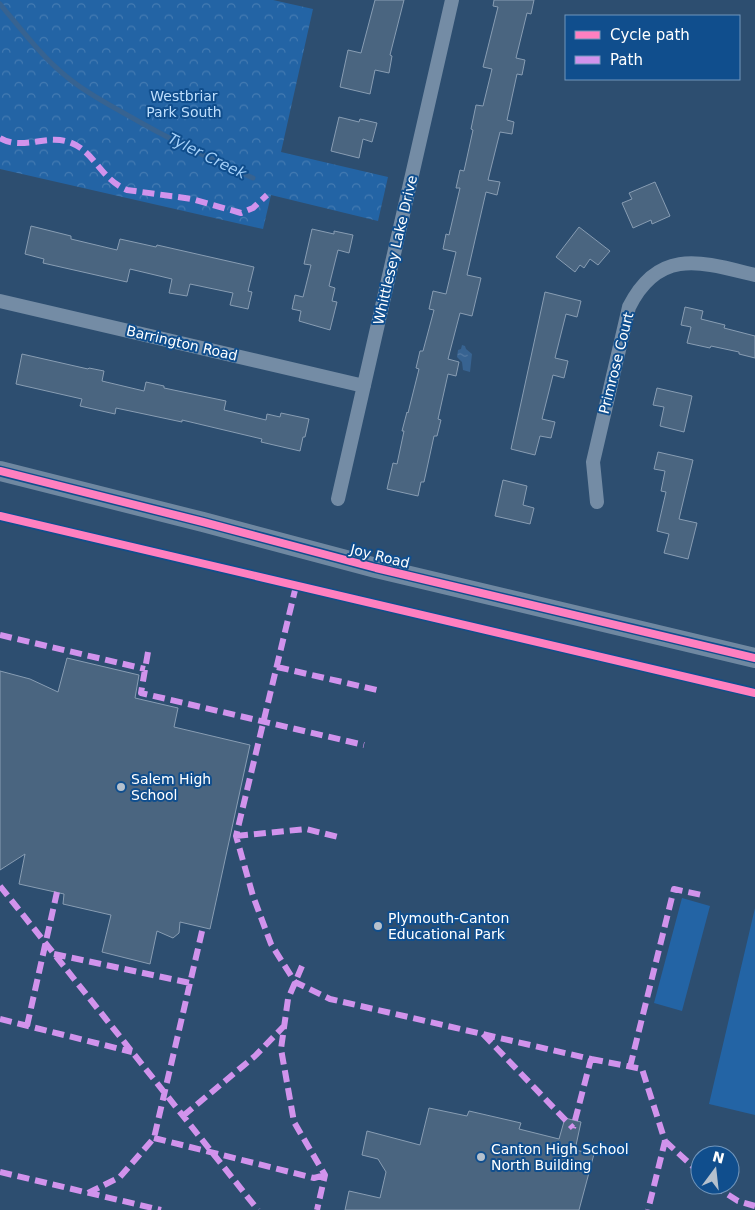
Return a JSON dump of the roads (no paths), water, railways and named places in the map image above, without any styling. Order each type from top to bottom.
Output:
[{"type":"street","name":"Whittlesey Lake Drive","points":[[338,499],[452,0]]},
{"type":"street","name":"Primrose Court","points":[[597,502],[593,462],[630,307],[636,294],[657,273],[686,263],[708,264],[755,275]]},
{"type":"street","name":"Barrington Road","points":[[0,300],[364,386]]},
{"type":"street","name":"Joy Road","points":[[0,471],[376,568],[755,658]]},
{"type":"water","points":[[462,345],[472,354],[470,372],[463,370],[462,362],[457,357],[458,350],[461,349]]},
{"type":"waterway","name":"Tyler Creek","points":[[0,4],[49,61],[82,88],[159,133],[253,178]]},
{"type":"place","name":"Salem High School","points":[[121,787]]},
{"type":"place","name":"Plymouth-Canton Educational Park","points":[[378,926]]},
{"type":"place","name":"Canton High School North Building","points":[[481,1157]]},
{"type":"park label","name":"Westbriar Park South","points":[[184,104]]}]
